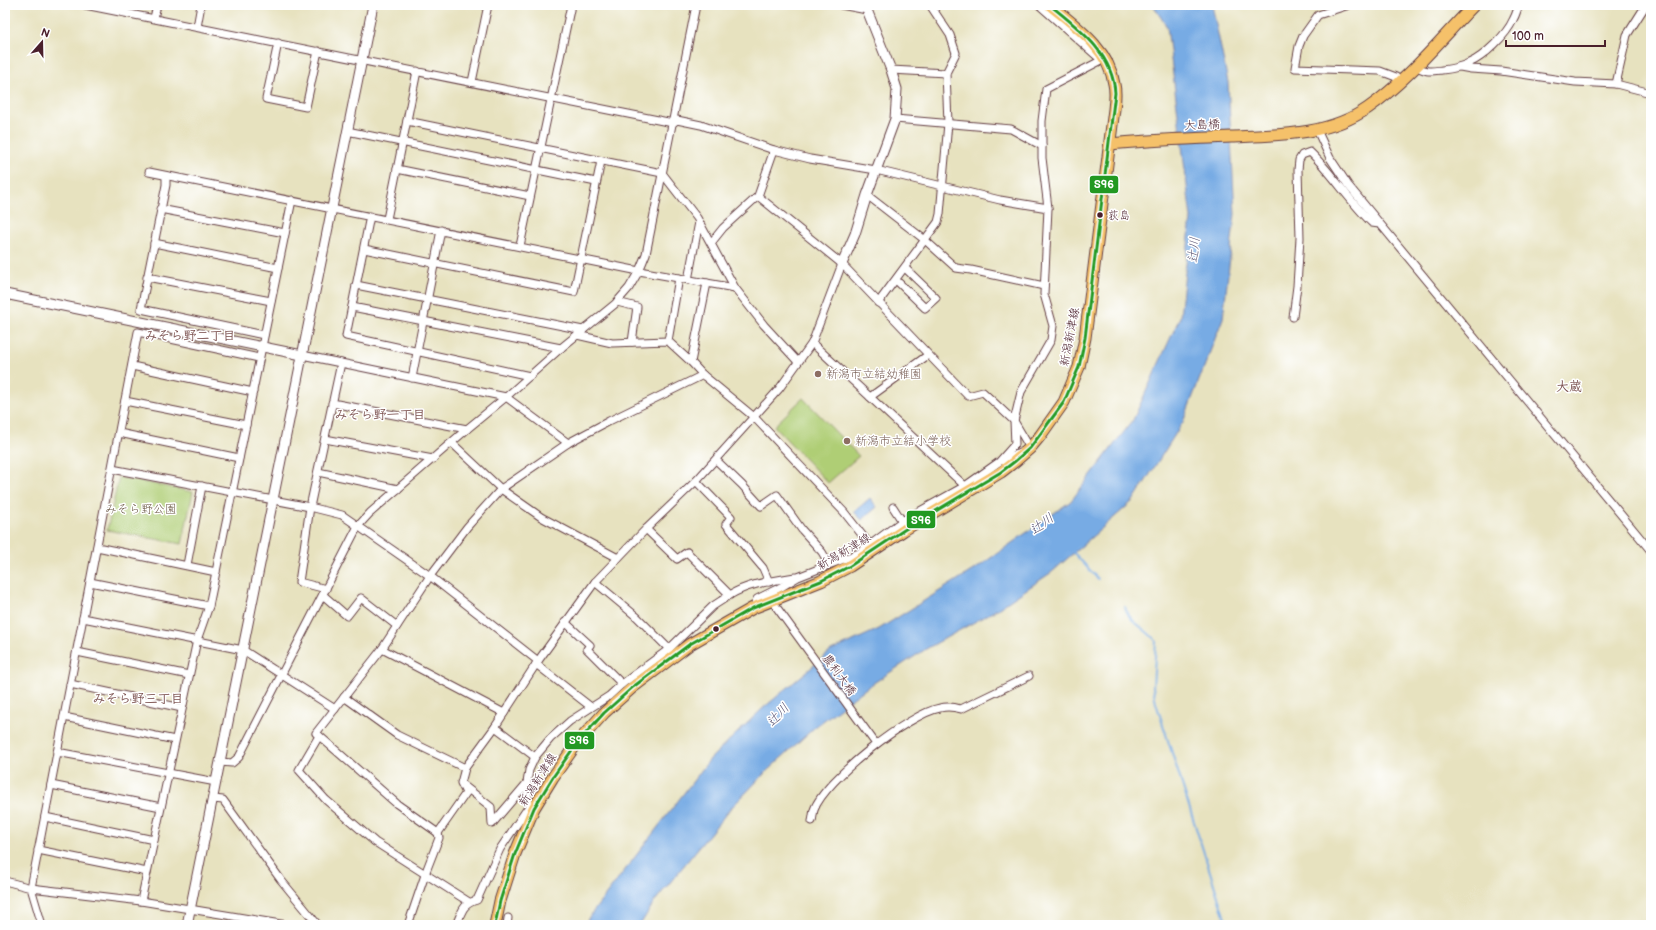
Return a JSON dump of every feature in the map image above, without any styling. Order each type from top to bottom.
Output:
[{"type":"main road","name":"新潟新津線","points":[[495,925],[500,901],[515,854],[534,808],[553,777],[577,743],[604,712],[633,687],[690,644],[753,608],[821,581],[850,566],[903,526],[1001,472],[1030,448],[1064,402],[1079,367],[1085,338],[1114,109],[1114,84],[1109,66],[1102,58],[1095,45],[1050,5]]},
{"type":"main road","name":"大島橋","points":[[1110,144],[1274,135],[1317,130],[1349,119],[1367,108],[1399,84],[1474,5]]},
{"type":"street","points":[[85,5],[197,26],[673,124]]},
{"type":"street","points":[[154,18],[157,5]]},
{"type":"street","points":[[197,26],[201,5]]},
{"type":"street","points":[[187,925],[372,5]]},
{"type":"street","points":[[472,82],[488,5]]},
{"type":"street","points":[[520,246],[550,98],[571,5]]},
{"type":"street","points":[[220,762],[232,763],[240,757],[358,526],[370,513],[467,429],[506,398],[576,335],[617,302],[629,288],[639,271],[646,254],[696,5]]},
{"type":"street","points":[[408,925],[424,875],[439,838],[438,833],[466,793],[461,783],[465,768],[504,713],[537,662],[594,582],[716,460],[779,389],[812,342],[855,234],[895,119],[897,89],[866,8],[841,5]]},
{"type":"street","points":[[878,303],[938,222],[943,186],[948,123],[946,73],[956,53],[950,35],[930,5]]},
{"type":"street","points":[[999,462],[1014,444],[1014,421],[1021,392],[1052,340],[1053,326],[1044,294],[1048,208],[1042,146],[1043,104],[1046,89],[1102,58],[1038,5]]},
{"type":"street","points":[[1349,5],[1318,15],[1303,36],[1299,46],[1295,68],[1380,72],[1396,77],[1399,84]]},
{"type":"street","points":[[1416,65],[1421,70],[1428,71],[1470,63],[1483,55],[1496,42],[1513,21],[1519,5]]},
{"type":"street","points":[[1616,84],[1627,35],[1646,5]]},
{"type":"street","points":[[278,43],[266,99],[306,107],[318,51]]},
{"type":"street","points":[[1460,66],[1471,69],[1500,71],[1575,82],[1616,84],[1651,93]]},
{"type":"street","points":[[891,70],[946,73]]},
{"type":"street","points":[[387,219],[417,71]]},
{"type":"street","points":[[895,119],[1011,129],[1042,146]]},
{"type":"street","points":[[673,124],[677,120],[701,125],[774,150],[810,159],[876,170],[1000,200],[1048,208]]},
{"type":"street","points":[[407,121],[662,173],[699,222],[735,288],[764,325],[798,362]]},
{"type":"street","points":[[1317,130],[1330,158],[1348,185],[1651,551]]},
{"type":"street","points":[[347,131],[596,182]]},
{"type":"street","points":[[711,243],[722,228],[758,196],[774,150]]},
{"type":"street","points":[[1293,317],[1297,286],[1300,238],[1298,170],[1299,160],[1302,155],[1310,152],[1361,213],[1372,223],[1379,224]]},
{"type":"street","points":[[364,249],[574,292],[601,161]]},
{"type":"street","points":[[397,169],[530,196]]},
{"type":"street","points":[[150,172],[639,271],[735,288]]},
{"type":"street","points":[[166,176],[166,184],[141,309],[264,335]]},
{"type":"street","points":[[753,608],[757,599],[798,577],[859,553],[896,528],[903,526],[965,486],[999,462],[1030,448],[1014,421],[983,392],[968,396],[842,264],[758,196]]},
{"type":"street","points":[[867,196],[925,240],[956,268],[1044,286]]},
{"type":"street","points":[[141,901],[197,640],[209,606],[292,200]]},
{"type":"street","points":[[160,209],[285,233]]},
{"type":"street","points":[[370,216],[346,336],[530,376]]},
{"type":"street","points":[[688,280],[699,222]]},
{"type":"street","points":[[412,378],[441,230]]},
{"type":"street","points":[[154,243],[278,268]]},
{"type":"street","points":[[896,280],[925,308],[936,298],[905,268]]},
{"type":"street","points":[[147,277],[271,301]]},
{"type":"street","points":[[668,341],[679,278]]},
{"type":"street","points":[[691,362],[707,283]]},
{"type":"street","points":[[356,285],[583,330]]},
{"type":"street","points":[[5,294],[262,346],[506,398],[568,443]]},
{"type":"street","points":[[617,302],[637,307],[632,342]]},
{"type":"street","points":[[352,307],[561,348]]},
{"type":"street","points":[[42,925],[31,888],[138,332],[259,358]]},
{"type":"street","points":[[576,335],[612,343],[668,341],[703,375],[754,416],[844,512],[870,545]]},
{"type":"street","points":[[812,342],[965,486]]},
{"type":"street","points":[[870,397],[928,355]]},
{"type":"street","points":[[341,363],[310,507],[299,582],[325,592],[347,616],[361,598],[397,626]]},
{"type":"street","points":[[132,366],[253,392]]},
{"type":"street","points":[[438,833],[397,804],[316,733],[382,649],[430,576],[467,528],[501,489],[568,443],[703,375]]},
{"type":"street","points":[[125,401],[246,425]]},
{"type":"street","points":[[332,403],[467,429]]},
{"type":"street","points":[[119,433],[239,458]]},
{"type":"street","points":[[325,439],[433,459]]},
{"type":"street","points":[[452,443],[501,489],[541,517],[618,558]]},
{"type":"street","points":[[716,460],[761,506],[777,496],[802,530],[822,552],[829,564]]},
{"type":"street","points":[[112,469],[310,507],[342,515],[430,576],[591,707]]},
{"type":"street","points":[[318,472],[398,489]]},
{"type":"street","points":[[696,481],[731,517],[726,524],[763,568],[769,582]]},
{"type":"street","points":[[186,565],[202,486]]},
{"type":"street","points":[[893,507],[903,526]]},
{"type":"street","points":[[646,529],[677,559],[687,552],[730,595]]},
{"type":"street","points":[[97,546],[216,572]]},
{"type":"street","points":[[850,566],[859,553]]},
{"type":"street","points":[[526,825],[529,807],[527,783],[535,757],[550,739],[565,725],[609,696],[622,684],[669,649],[713,606],[741,588],[754,584],[798,577]]},
{"type":"street","points":[[90,582],[209,606]]},
{"type":"street","points":[[594,582],[637,617],[669,649]]},
{"type":"street","points":[[741,588],[783,586]]},
{"type":"street","name":"農利大橋","points":[[772,601],[876,744]]},
{"type":"street","points":[[83,618],[243,650],[335,709]]},
{"type":"street","points":[[565,622],[590,645],[587,649],[622,684]]},
{"type":"street","points":[[382,649],[504,713]]},
{"type":"street","points":[[76,652],[189,675]]},
{"type":"street","points":[[812,822],[814,808],[844,772],[876,744],[907,723],[938,708],[951,706],[961,709],[1029,676]]},
{"type":"street","points":[[70,684],[182,708]]},
{"type":"street","points":[[344,697],[397,735],[465,768]]},
{"type":"street","points":[[64,718],[175,740]]},
{"type":"street","points":[[494,727],[535,757]]},
{"type":"street","points":[[319,736],[299,770],[326,800],[375,842],[468,902]]},
{"type":"street","points":[[57,752],[216,782]]},
{"type":"street","points":[[461,783],[491,807],[492,824],[527,783]]},
{"type":"street","points":[[51,785],[161,807]]},
{"type":"street","points":[[212,799],[223,800],[281,880],[318,925]]},
{"type":"street","points":[[456,925],[468,902],[477,900],[500,849],[529,807]]},
{"type":"street","points":[[45,817],[154,840]]},
{"type":"street","points":[[38,850],[147,872]]},
{"type":"street","points":[[5,881],[31,888],[141,901],[287,925]]},
{"type":"green space","points":[[803,398],[859,456],[828,483],[774,426]]},
{"type":"green space","name":"みそら野公園","points":[[119,477],[193,492],[182,544],[107,530]]},
{"type":"water","name":"辻川","points":[[1153,5],[1212,5],[1228,82],[1235,214],[1223,318],[1183,422],[1133,501],[1052,572],[996,610],[926,649],[869,686],[815,727],[767,771],[730,809],[655,901],[640,925],[585,925],[589,917],[710,759],[761,710],[831,651],[879,629],[978,567],[1071,501],[1133,420],[1180,317],[1191,218],[1167,27]]},
{"type":"water","points":[[870,498],[877,507],[862,520],[854,512]]},
{"type":"waterway","points":[[1073,552],[1098,579]]},
{"type":"waterway","points":[[1125,607],[1127,613],[1134,622],[1156,641],[1153,687],[1156,703],[1227,925]]},
{"type":"transit line","name":"S96","points":[[495,925],[500,901],[515,854],[534,808],[553,777],[577,743],[604,713],[633,687],[690,644],[753,608],[821,581],[850,566],[904,530],[1001,472],[1030,448],[1064,402],[1079,367],[1085,338],[1115,93],[1113,79],[1101,54],[1082,32],[1050,5]]},
{"type":"place","name":"荻島","points":[[1100,215]]},
{"type":"place","name":"新潟市立結幼稚園","points":[[818,374]]},
{"type":"place","name":"新潟市立結小学校","points":[[847,441]]},
{"type":"district","name":"みそら野二丁目","points":[[190,336]]},
{"type":"district","name":"大蔵","points":[[1569,387]]},
{"type":"district","name":"みそら野一丁目","points":[[380,415]]},
{"type":"district","name":"みそら野三丁目","points":[[138,699]]}]
